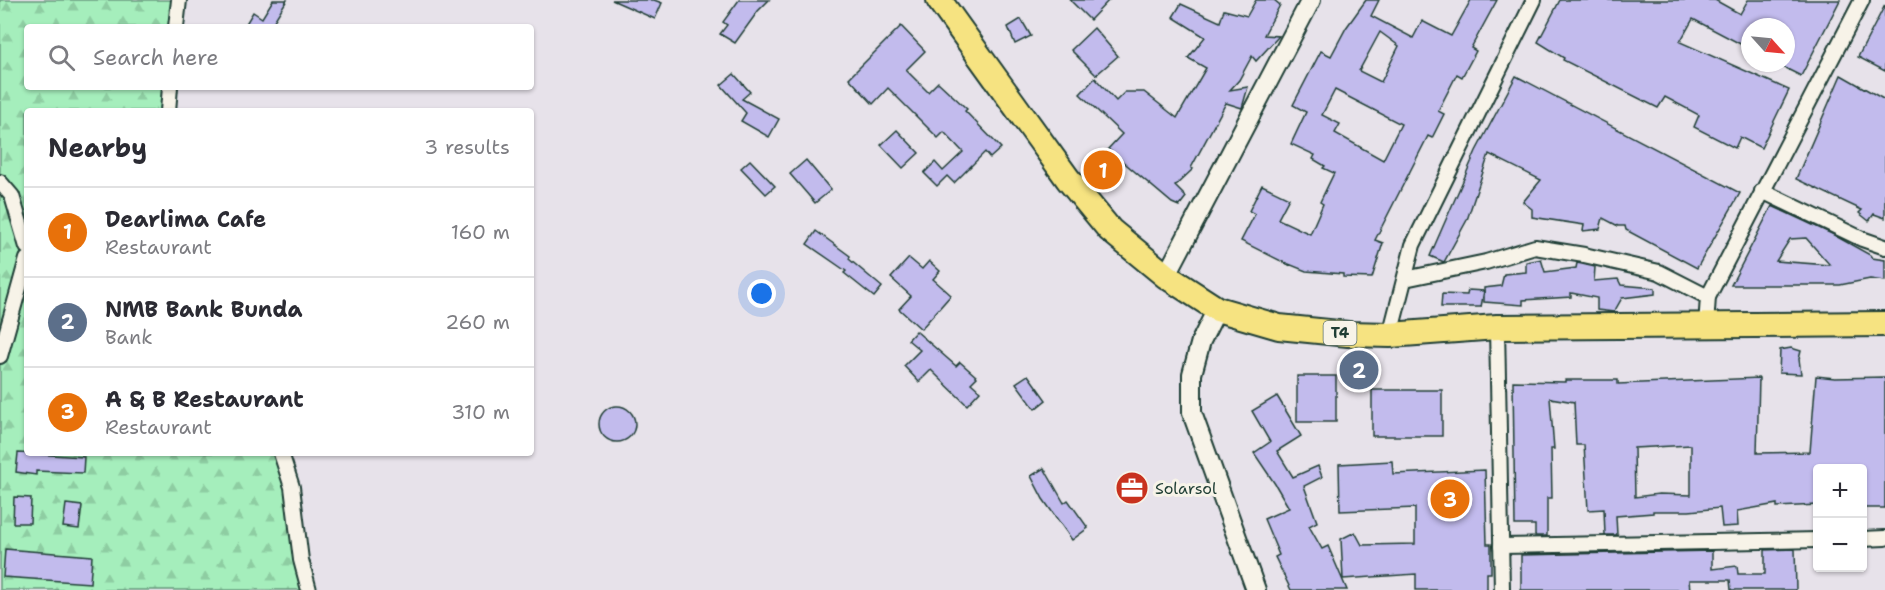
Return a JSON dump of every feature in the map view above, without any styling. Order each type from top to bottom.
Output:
[{"type":"highway","name":"T4","points":[[939,0],[1068,179],[1110,230],[1166,276],[1217,309],[1279,327],[1348,334],[1390,335],[1497,327],[1885,324]]},
{"type":"main road","points":[[1166,276],[1311,0]]},
{"type":"main road","points":[[1217,309],[1201,341],[1192,374],[1192,413],[1256,590]]},
{"type":"street","points":[[176,24],[179,0]]},
{"type":"street","points":[[1390,335],[1413,245],[1534,0]]},
{"type":"street","points":[[1706,326],[1708,297],[1862,0]]},
{"type":"street","points":[[168,108],[170,90]]},
{"type":"street","points":[[0,182],[12,196],[24,237]]},
{"type":"street","points":[[1762,191],[1862,239],[1885,247]]},
{"type":"street","points":[[1405,279],[1486,262],[1535,247],[1584,255],[1659,272],[1708,297]]},
{"type":"street","points":[[0,356],[24,270]]},
{"type":"street","points":[[1497,327],[1502,590]]},
{"type":"street","points":[[282,456],[292,487],[300,560],[309,590]]},
{"type":"street","points":[[1867,539],[1885,538]]},
{"type":"street","points":[[1501,546],[1813,540]]},
{"type":"green space","points":[[0,0],[179,0],[176,24],[24,24],[24,90],[170,90],[168,108],[24,108],[24,456],[282,456],[309,590],[0,590]]},
{"type":"building","points":[[273,0],[287,0],[272,24],[246,24],[253,12],[262,18]]},
{"type":"building","points":[[612,0],[654,0],[662,3],[655,19]]},
{"type":"building","points":[[739,0],[769,0],[758,11],[735,43],[720,34],[727,25],[723,22]]},
{"type":"building","points":[[1070,0],[1109,0],[1090,20]]},
{"type":"building","points":[[1256,0],[1274,0],[1280,5],[1264,35],[1279,36],[1256,61],[1252,56],[1239,80],[1230,90],[1248,87],[1242,108],[1226,103],[1191,168],[1193,169],[1175,186],[1186,197],[1179,206],[1172,203],[1108,149],[1122,134],[1080,94],[1095,78],[1116,101],[1125,92],[1144,92],[1177,118],[1206,68],[1188,58],[1205,37],[1173,17],[1181,4],[1220,22],[1224,10],[1247,16]]},
{"type":"building","points":[[1366,0],[1379,0],[1371,16],[1413,38],[1422,21],[1451,36],[1471,0],[1497,0],[1471,48],[1476,51],[1462,77],[1457,74],[1438,111],[1444,114],[1432,138],[1428,136],[1375,240],[1383,243],[1372,278],[1343,277],[1343,274],[1306,271],[1241,241],[1255,214],[1249,211],[1262,185],[1289,198],[1278,219],[1310,234],[1323,204],[1320,202],[1334,173],[1323,168],[1325,166],[1313,159],[1315,155],[1291,144],[1306,112],[1293,105],[1321,51],[1331,56],[1346,28]],"holes":[[[1380,32],[1399,46],[1381,82],[1359,71]],[[1335,90],[1401,124],[1383,160],[1335,133],[1340,124],[1322,115]]]},
{"type":"building","points":[[1560,0],[1715,0],[1740,14],[1748,0],[1840,0],[1801,76],[1793,72],[1795,72],[1795,18],[1741,18],[1741,44],[1693,19],[1680,42],[1741,69],[1741,72],[1748,72],[1789,90],[1761,148],[1740,137],[1735,148],[1694,127],[1699,115],[1665,97],[1658,108],[1563,60],[1564,58],[1538,42]]},
{"type":"building","points":[[1885,5],[1885,71],[1858,57]]},
{"type":"building","points":[[1021,19],[1031,36],[1015,44],[1008,27]]},
{"type":"building","points":[[901,26],[925,51],[906,70],[928,92],[938,82],[967,109],[965,111],[1001,148],[990,158],[985,152],[954,183],[947,176],[937,186],[924,173],[935,162],[943,171],[963,152],[944,132],[938,138],[888,88],[873,104],[849,78]]},
{"type":"building","points":[[1094,28],[1118,56],[1096,75],[1071,50]]},
{"type":"building","points":[[734,74],[750,92],[742,99],[779,119],[769,137],[741,121],[746,113],[721,85]]},
{"type":"building","points":[[1841,75],[1885,100],[1885,218],[1874,214],[1869,221],[1859,213],[1862,210],[1796,179]]},
{"type":"building","points":[[1516,76],[1740,193],[1697,268],[1626,230],[1625,226],[1618,226],[1603,218],[1600,229],[1583,231],[1584,225],[1532,217],[1532,209],[1523,202],[1541,180],[1489,154],[1467,220],[1444,262],[1430,256],[1476,151]]},
{"type":"building","points":[[897,130],[919,153],[903,168],[881,145]]},
{"type":"building","points":[[750,160],[775,186],[766,194],[741,168]]},
{"type":"building","points":[[806,160],[831,190],[815,203],[790,174]]},
{"type":"building","points":[[1772,206],[1832,234],[1872,258],[1885,260],[1885,281],[1870,279],[1840,285],[1731,285]],"holes":[[[1806,238],[1830,265],[1776,261],[1790,239]]]},
{"type":"building","points":[[816,231],[850,256],[849,259],[882,287],[874,297],[844,273],[846,271],[807,244]]},
{"type":"building","points":[[909,258],[922,269],[929,261],[940,271],[933,279],[951,295],[921,329],[899,309],[911,296],[891,278]]},
{"type":"building","points":[[1541,259],[1545,272],[1576,268],[1577,263],[1582,264],[1595,267],[1594,281],[1618,279],[1621,285],[1655,288],[1655,294],[1622,298],[1614,312],[1597,310],[1597,298],[1571,293],[1571,297],[1523,300],[1523,305],[1484,302],[1484,288],[1501,286],[1504,274],[1526,272],[1526,262]]},
{"type":"building","points":[[1468,290],[1484,291],[1481,307],[1441,307],[1442,294],[1467,295]]},
{"type":"building","points":[[916,331],[956,366],[960,362],[977,377],[971,383],[980,391],[967,405],[931,370],[919,382],[904,366],[920,350],[908,340]]},
{"type":"building","points":[[1791,348],[1801,351],[1799,359],[1801,374],[1779,373],[1780,350]]},
{"type":"building","points":[[1028,375],[1046,400],[1035,409],[1016,383]]},
{"type":"building","points":[[1297,376],[1336,376],[1336,422],[1297,422]]},
{"type":"building","points":[[1816,376],[1885,377],[1885,508],[1867,508],[1867,464],[1813,464],[1813,505],[1777,507],[1777,504],[1737,511],[1738,526],[1722,527],[1720,508],[1653,511],[1653,513],[1616,516],[1617,535],[1605,535],[1604,509],[1588,510],[1584,445],[1576,445],[1574,402],[1550,398],[1554,449],[1551,449],[1552,498],[1547,498],[1547,536],[1535,536],[1535,525],[1515,525],[1513,381],[1618,380],[1618,384],[1759,378],[1757,453],[1810,452]],"holes":[[[1691,445],[1691,495],[1659,494],[1635,497],[1634,448]]]},
{"type":"building","points":[[1372,390],[1442,390],[1442,436],[1372,436]]},
{"type":"building","points":[[1277,396],[1301,436],[1277,451],[1293,477],[1318,466],[1322,477],[1304,486],[1317,522],[1309,526],[1322,549],[1328,546],[1347,590],[1291,590],[1275,557],[1279,555],[1264,519],[1289,508],[1254,453],[1270,442],[1252,411]]},
{"type":"building","points":[[617,406],[630,411],[635,424],[630,437],[617,442],[604,437],[599,424],[604,411]]},
{"type":"building","points":[[18,453],[24,453],[24,456],[84,457],[83,473],[36,471],[36,475],[16,472]]},
{"type":"building","points":[[1392,461],[1393,474],[1485,470],[1487,544],[1491,544],[1491,573],[1487,573],[1487,590],[1416,590],[1416,574],[1343,579],[1341,539],[1355,532],[1362,545],[1415,544],[1415,508],[1340,511],[1339,464]]},
{"type":"building","points":[[1044,468],[1064,503],[1068,500],[1088,528],[1072,540],[1043,499],[1031,476]]},
{"type":"building","points":[[14,497],[31,498],[30,523],[13,523]]},
{"type":"building","points":[[66,504],[82,506],[79,529],[63,527]]},
{"type":"building","points":[[5,549],[92,556],[90,583],[3,577]]},
{"type":"building","points":[[1795,549],[1796,590],[1731,590],[1730,580],[1689,580],[1690,590],[1521,590],[1521,555],[1712,551],[1712,569],[1737,566],[1738,574],[1765,574],[1765,550]]},
{"type":"place","name":"Dearlima Cafe","points":[[1103,170]]},
{"type":"place","name":"NMB Bank Bunda","points":[[1359,370]]},
{"type":"place","name":"Solarsol","points":[[1132,488]]},
{"type":"place","name":"A & B Restaurant","points":[[1450,499]]}]
